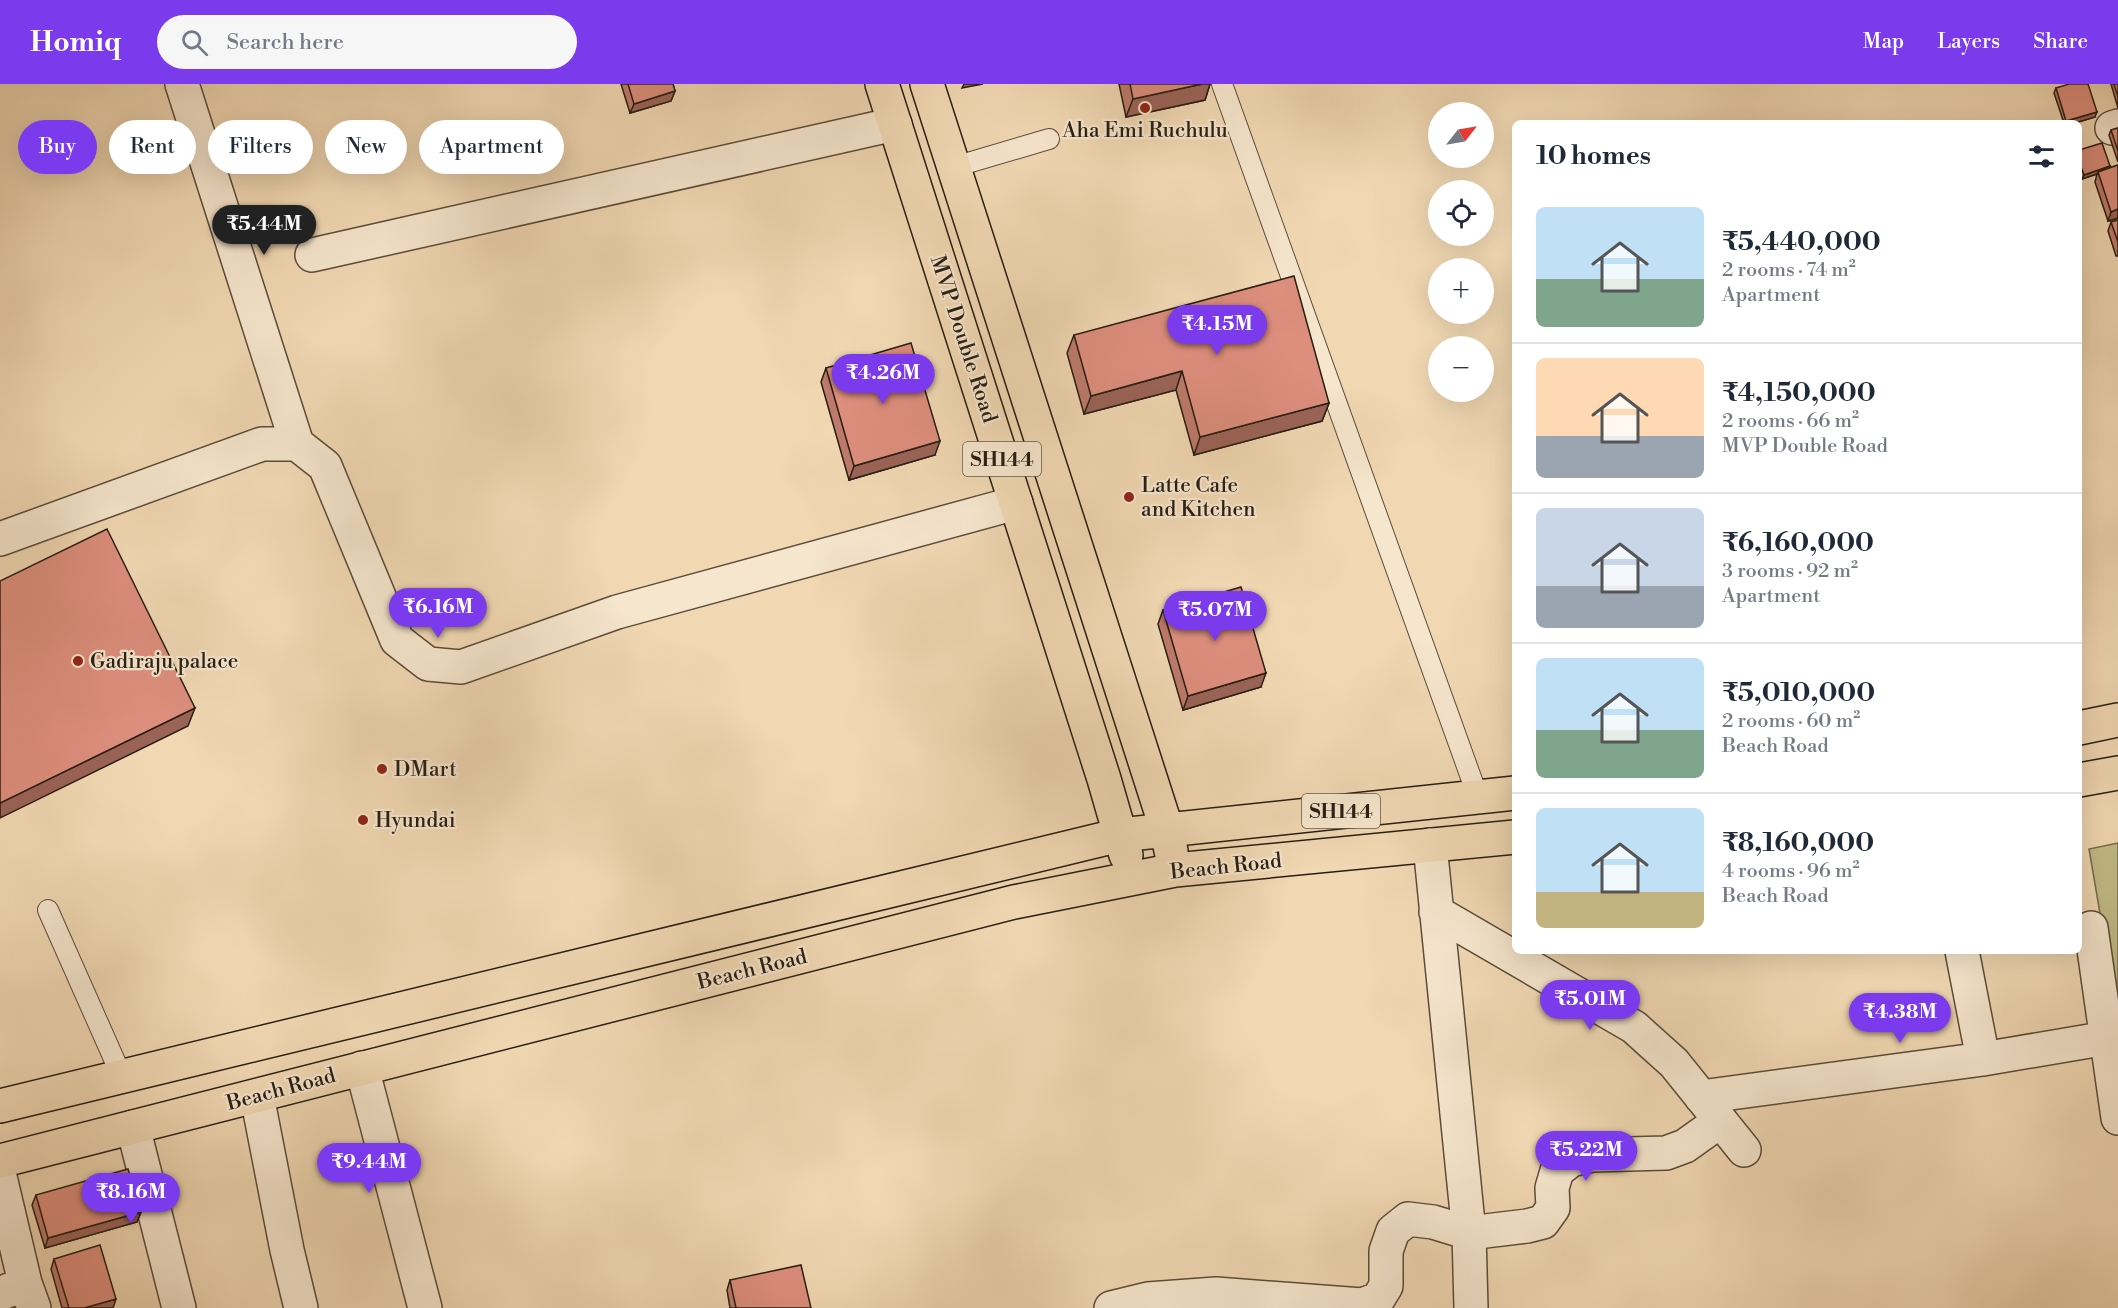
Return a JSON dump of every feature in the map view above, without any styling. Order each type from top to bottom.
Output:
[{"type":"main road","name":"MVP Double Road","points":[[882,84],[1120,835]]},
{"type":"main road","name":"MVP Double Road","points":[[927,84],[1167,830]]},
{"type":"main road","points":[[2082,727],[2118,720]]},
{"type":"main road","points":[[2082,779],[2118,773]]},
{"type":"main road","name":"Beach Road","points":[[0,1106],[1120,835],[1512,793]]},
{"type":"main road","name":"SH144","points":[[1167,830],[1175,870]]},
{"type":"main road","name":"SH144","points":[[1120,835],[1133,880]]},
{"type":"main road","name":"Beach Road","points":[[0,1161],[1014,902],[1175,870],[1512,837]]},
{"type":"street","points":[[182,84],[297,444],[325,466],[397,640],[428,664],[461,667],[617,612],[1016,503]]},
{"type":"street","points":[[312,255],[895,124]]},
{"type":"street","points":[[0,539],[262,444],[297,444]]},
{"type":"street","points":[[1430,845],[1469,1233],[1471,1308]]},
{"type":"street","points":[[1436,912],[1634,1027],[1674,1063],[1744,1150]]},
{"type":"street","points":[[2091,928],[2118,1118]]},
{"type":"street","points":[[1963,954],[1983,1059]]},
{"type":"street","points":[[1111,1308],[1158,1298],[1216,1294],[1362,1305],[1378,1299],[1386,1286],[1386,1251],[1393,1231],[1408,1219],[1433,1222],[1469,1233],[1527,1227],[1543,1222],[1553,1208],[1552,1188],[1557,1171],[1570,1160],[1592,1155],[1666,1153],[1685,1146],[1711,1109],[2107,1038]]},
{"type":"street","points":[[362,1068],[425,1308]]},
{"type":"street","points":[[256,1096],[286,1250],[301,1308]]},
{"type":"street","points":[[133,1127],[179,1308]]},
{"type":"street","points":[[0,1177],[20,1295]]},
{"type":"lane","points":[[1222,84],[1478,797]]},
{"type":"lane","points":[[954,167],[1050,139]]},
{"type":"lane","points":[[48,910],[122,1077]]},
{"type":"shaded area","points":[[2118,843],[2118,1019],[2089,849]]},
{"type":"building","points":[[628,84],[673,84],[675,91],[634,104]]},
{"type":"building","points":[[1130,84],[1202,84],[1133,99]]},
{"type":"building","points":[[2069,84],[2088,84],[2097,112],[2066,120],[2056,88]]},
{"type":"building","points":[[2114,84],[2118,84],[2118,97]]},
{"type":"building","points":[[2118,128],[2118,151],[2111,130]]},
{"type":"building","points":[[2102,143],[2110,166],[2084,175],[2082,149]]},
{"type":"building","points":[[2118,165],[2118,209],[2111,212],[2098,172]]},
{"type":"building","points":[[2118,220],[2118,242],[2111,222]]},
{"type":"building","points":[[1294,276],[1329,403],[1200,437],[1182,371],[1091,396],[1074,335]]},
{"type":"building","points":[[911,343],[940,441],[854,466],[826,368]]},
{"type":"building","name":"Gadiraju palace","points":[[107,529],[195,708],[0,803],[0,581]]},
{"type":"building","points":[[1241,587],[1266,673],[1188,696],[1163,610]]},
{"type":"building","points":[[128,1169],[141,1212],[48,1238],[36,1195]]},
{"type":"building","points":[[100,1245],[116,1299],[84,1308],[69,1308],[54,1259]]},
{"type":"building","points":[[801,1265],[811,1308],[736,1308],[730,1280]]},
{"type":"place","name":"Aha Emi Ruchulu","points":[[1145,108]]},
{"type":"place","name":"Latte Cafe and Kitchen","points":[[1129,497]]},
{"type":"place","name":"Gadiraju palace","points":[[78,661]]},
{"type":"place","name":"DMart","points":[[382,769]]},
{"type":"place","name":"Hyundai","points":[[363,820]]}]
